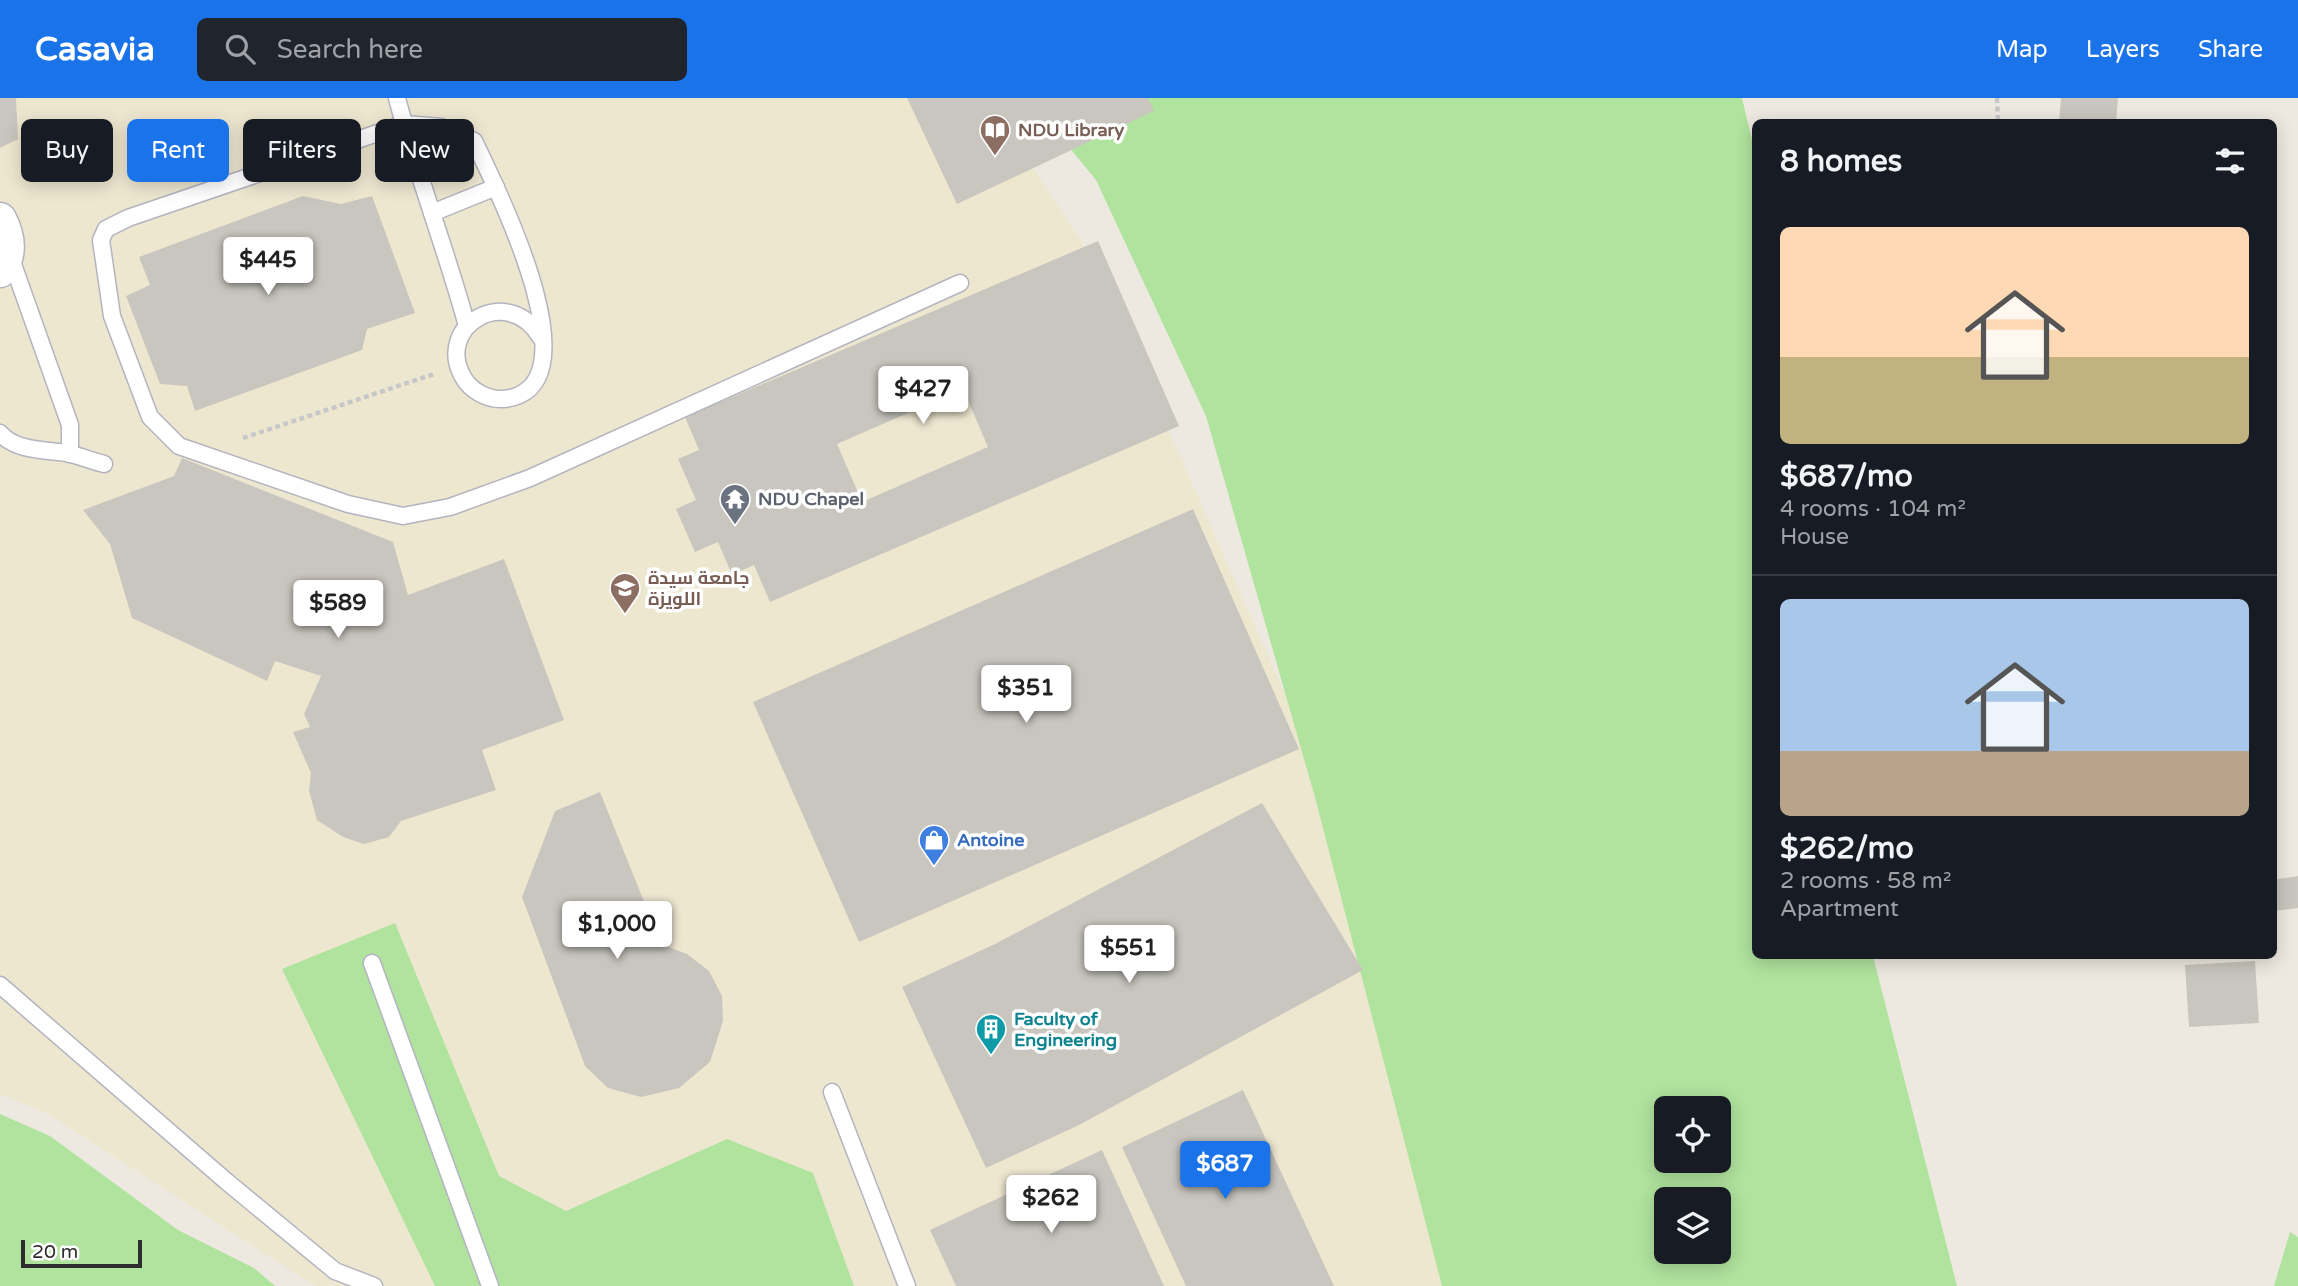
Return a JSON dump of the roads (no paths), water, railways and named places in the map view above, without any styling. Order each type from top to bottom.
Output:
[{"type":"street","points":[[0,219],[7,232],[4,261]]},
{"type":"lane","points":[[397,98],[403,119]]},
{"type":"lane","points":[[375,134],[128,218],[106,229],[102,240],[112,316],[150,417],[179,446],[348,503],[403,516],[450,507],[530,478],[960,283]]},
{"type":"lane","points":[[474,141],[496,187],[536,286],[545,353],[543,367],[536,381],[513,397],[499,399],[473,389],[463,379],[457,352],[467,326],[478,316],[493,311],[507,311],[522,316],[534,325],[541,338]]},
{"type":"lane","points":[[422,182],[467,326]]},
{"type":"lane","points":[[432,213],[496,187]]},
{"type":"lane","points":[[4,261],[70,425],[70,454]]},
{"type":"lane","points":[[0,433],[5,439],[31,448],[70,454],[104,464]]},
{"type":"lane","points":[[372,963],[490,1286]]},
{"type":"lane","points":[[0,985],[350,1286]]},
{"type":"lane","points":[[832,1092],[907,1286]]},
{"type":"lane","points":[[335,1271],[374,1286]]},
{"type":"place","name":"NDU Library","points":[[995,157]]},
{"type":"place","name":"NDU Chapel","points":[[735,526]]},
{"type":"place","name":"جامعة سيدة اللويزة","points":[[625,615]]},
{"type":"place","name":"Antoine","points":[[934,867]]},
{"type":"place","name":"Faculty of Engineering","points":[[991,1056]]}]
